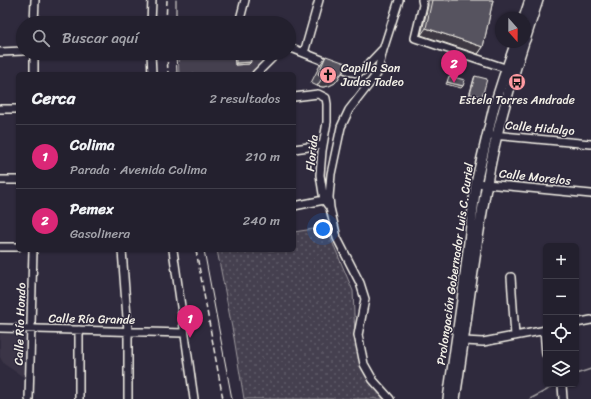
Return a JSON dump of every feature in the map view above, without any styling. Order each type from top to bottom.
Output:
[{"type":"main road","points":[[526,12],[530,0]]},
{"type":"main road","name":"Prolongación Gobernador Luis C. Curiel","points":[[531,22],[538,0]]},
{"type":"main road","name":"Prolongación Gobernador Luis C. Curiel","points":[[448,399],[476,183],[511,70],[515,48]]},
{"type":"main road","name":"Prolongación Gobernador Luis C. Curiel","points":[[511,70],[522,48]]},
{"type":"main road","name":"Prolongación Gobernador Luis C. Curiel","points":[[455,399],[487,183],[492,135]]},
{"type":"street","points":[[34,16],[35,0]]},
{"type":"street","points":[[151,16],[152,0]]},
{"type":"street","points":[[241,16],[245,0]]},
{"type":"street","points":[[304,53],[319,0]]},
{"type":"street","points":[[390,399],[373,380],[364,364],[358,335],[365,299],[360,283],[337,238],[330,208],[330,197],[331,174],[341,126],[349,110],[377,74],[399,0]]},
{"type":"street","points":[[422,0],[423,5],[415,38],[511,70]]},
{"type":"street","points":[[296,50],[352,72],[362,71],[383,50]]},
{"type":"street","points":[[0,52],[16,51]]},
{"type":"street","points":[[34,60],[34,72]]},
{"type":"street","points":[[151,60],[152,72]]},
{"type":"street","points":[[258,72],[270,60]]},
{"type":"street","name":"Florida","points":[[296,97],[318,94],[326,98],[327,122],[320,175],[324,200],[330,208]]},
{"type":"street","points":[[0,109],[16,109]]},
{"type":"street","name":"Calle Hidalgo","points":[[492,135],[591,144]]},
{"type":"street","points":[[296,149],[323,145]]},
{"type":"street","points":[[0,180],[16,180]]},
{"type":"street","name":"Calle Morelos","points":[[476,183],[591,194]]},
{"type":"street","points":[[296,206],[324,200]]},
{"type":"street","points":[[0,248],[16,247]]},
{"type":"street","name":"Calle Río Hondo","points":[[29,399],[33,252]]},
{"type":"street","points":[[122,252],[128,331],[128,399]]},
{"type":"street","points":[[173,252],[194,399]]},
{"type":"street","points":[[511,277],[516,336]]},
{"type":"street","points":[[579,322],[591,320]]},
{"type":"street","name":"Calle Río Grande","points":[[0,328],[184,333]]},
{"type":"street","points":[[79,330],[79,399]]},
{"type":"street","points":[[464,341],[483,342],[543,330]]},
{"type":"street","points":[[562,387],[563,399]]},
{"type":"shaded area","points":[[178,60],[265,60],[254,72],[179,72]]},
{"type":"shaded area","points":[[326,227],[353,291],[355,336],[360,364],[385,399],[244,399],[217,252],[296,252],[296,232]]},
{"type":"shaded area","points":[[0,334],[25,335],[25,378],[4,364],[0,357]]},
{"type":"building","points":[[432,0],[493,0],[483,47],[426,28]]},
{"type":"building","points":[[326,56],[348,64],[341,74],[336,77],[329,78],[318,74]]},
{"type":"building","points":[[236,60],[251,60],[251,62],[236,63]]},
{"type":"building","points":[[449,76],[465,80],[463,86],[447,82]]},
{"type":"building","points":[[475,76],[487,79],[482,97],[470,94]]},
{"type":"waterway","points":[[579,373],[591,369]]},
{"type":"waterway","points":[[530,399],[551,387]]},
{"type":"tram line","points":[[176,0],[176,16]]},
{"type":"tram line","points":[[176,60],[177,72]]},
{"type":"tram line","points":[[204,252],[232,399]]},
{"type":"railway","points":[[166,16],[167,0]]},
{"type":"railway","points":[[167,60],[168,72]]},
{"type":"railway","points":[[196,252],[223,399]]},
{"type":"place","name":"Capilla San Judas Tadeo","points":[[328,75]]},
{"type":"place","name":"Estela Torres Andrade","points":[[517,82]]},
{"type":"place","name":"Pemex","points":[[454,83]]},
{"type":"place","name":"Colima","points":[[190,338]]}]
